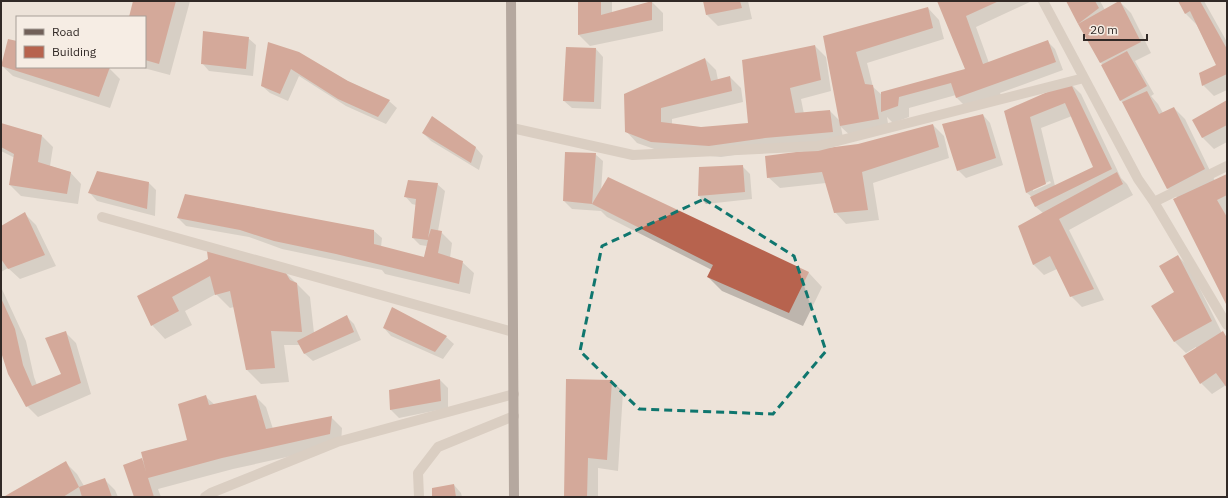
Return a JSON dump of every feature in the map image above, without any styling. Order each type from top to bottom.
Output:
[{"type":"main road","points":[[511,1],[514,497]]},
{"type":"street","points":[[1043,1],[1138,179],[1154,202],[1227,326]]},
{"type":"street","points":[[512,128],[633,155],[818,146],[1084,78]]},
{"type":"street","points":[[1154,202],[1227,166]]},
{"type":"street","points":[[102,217],[513,332]]},
{"type":"street","points":[[205,497],[211,493],[337,442],[514,394]]},
{"type":"street","points":[[419,497],[418,473],[438,447],[514,416]]},
{"type":"highlighted area","points":[[704,199],[794,256],[826,351],[773,414],[639,409],[580,351],[602,246]]},
{"type":"building","points":[[133,1],[176,1],[159,64],[146,60],[146,16],[129,16]]},
{"type":"building","points":[[578,1],[601,1],[601,15],[652,1],[652,20],[578,35]]},
{"type":"building","points":[[703,1],[740,1],[742,8],[706,15]]},
{"type":"building","points":[[937,1],[999,1],[966,16],[983,64],[1048,40],[1056,62],[956,98],[951,83],[899,97],[898,106],[881,112],[881,92],[965,69]]},
{"type":"building","points":[[1066,1],[1095,1],[1099,8],[1078,24]]},
{"type":"building","points":[[1119,1],[1141,42],[1100,63],[1078,24]]},
{"type":"building","points":[[1178,1],[1200,1],[1227,49],[1227,74],[1202,86],[1199,73],[1216,65],[1190,11],[1185,14]]},
{"type":"building","points":[[928,7],[933,28],[856,52],[865,84],[873,85],[879,119],[840,126],[823,36]]},
{"type":"building","points":[[203,31],[249,37],[246,69],[201,64]]},
{"type":"building","points":[[8,39],[16,41],[16,68],[110,68],[99,97],[1,66]]},
{"type":"building","points":[[268,42],[299,52],[348,81],[390,100],[378,117],[338,99],[291,69],[280,94],[261,86]]},
{"type":"building","points":[[815,45],[821,80],[790,88],[795,113],[830,110],[833,132],[765,138],[709,146],[651,142],[625,132],[624,94],[705,58],[711,81],[730,76],[732,91],[661,108],[661,122],[701,127],[748,123],[742,60]]},
{"type":"building","points":[[566,47],[596,48],[594,102],[563,101]]},
{"type":"building","points":[[1127,51],[1147,86],[1120,101],[1101,65]]},
{"type":"building","points":[[1070,82],[1112,169],[1035,207],[1030,197],[1093,167],[1065,103],[1030,117],[1046,184],[1026,193],[1004,111]]},
{"type":"building","points":[[1147,91],[1159,114],[1174,107],[1205,169],[1167,189],[1122,102]]},
{"type":"building","points":[[1227,100],[1227,125],[1202,138],[1192,120]]},
{"type":"building","points":[[983,114],[996,158],[957,171],[942,124]]},
{"type":"building","points":[[432,116],[476,147],[471,163],[422,133]]},
{"type":"building","points":[[1,123],[42,135],[38,162],[71,172],[67,194],[9,185],[14,154],[1,147]]},
{"type":"building","points":[[933,124],[939,147],[862,172],[868,210],[834,213],[822,172],[767,178],[765,156],[858,144]]},
{"type":"building","points":[[565,152],[596,153],[592,204],[563,201]]},
{"type":"building","points":[[743,165],[745,192],[698,196],[699,167]]},
{"type":"building","points":[[97,171],[149,182],[147,209],[88,193]]},
{"type":"building","points":[[1117,172],[1123,184],[1059,219],[1094,289],[1070,297],[1050,256],[1033,265],[1018,226]]},
{"type":"building","points":[[1227,174],[1227,195],[1217,200],[1227,217],[1227,306],[1173,199]]},
{"type":"building","points":[[608,177],[809,272],[789,313],[707,277],[713,265],[592,204]]},
{"type":"building","points":[[408,180],[438,183],[428,238],[431,229],[442,231],[438,253],[463,261],[459,284],[336,254],[274,241],[240,230],[177,218],[185,194],[374,230],[374,244],[424,257],[428,240],[412,238],[416,199],[404,197]]},
{"type":"building","points":[[25,212],[45,255],[8,269],[1,259],[1,226]]},
{"type":"building","points":[[207,251],[284,270],[290,280],[297,283],[302,332],[271,331],[275,368],[246,370],[230,291],[215,295],[210,276],[172,297],[179,311],[151,326],[137,296],[208,259]]},
{"type":"building","points":[[1178,255],[1212,321],[1174,342],[1151,306],[1174,292],[1159,266]]},
{"type":"building","points":[[1,298],[15,329],[23,365],[32,386],[61,374],[45,338],[66,331],[81,383],[26,407],[8,374],[1,352]]},
{"type":"building","points":[[392,307],[447,336],[435,352],[383,328]]},
{"type":"building","points":[[347,315],[354,332],[304,354],[297,341]]},
{"type":"building","points":[[1223,331],[1227,338],[1227,388],[1216,373],[1200,384],[1183,356]]},
{"type":"building","points":[[440,379],[441,401],[390,410],[389,390]]},
{"type":"building","points":[[566,379],[612,380],[607,460],[588,458],[587,497],[564,497]]},
{"type":"building","points":[[206,395],[209,405],[256,395],[266,429],[332,416],[330,434],[222,458],[148,478],[154,497],[134,497],[123,465],[142,458],[146,472],[141,452],[187,440],[178,404]]},
{"type":"building","points":[[66,461],[79,487],[63,497],[5,496]]},
{"type":"building","points":[[105,478],[112,497],[82,497],[79,487]]},
{"type":"building","points":[[454,484],[456,497],[432,497],[432,488]]}]
